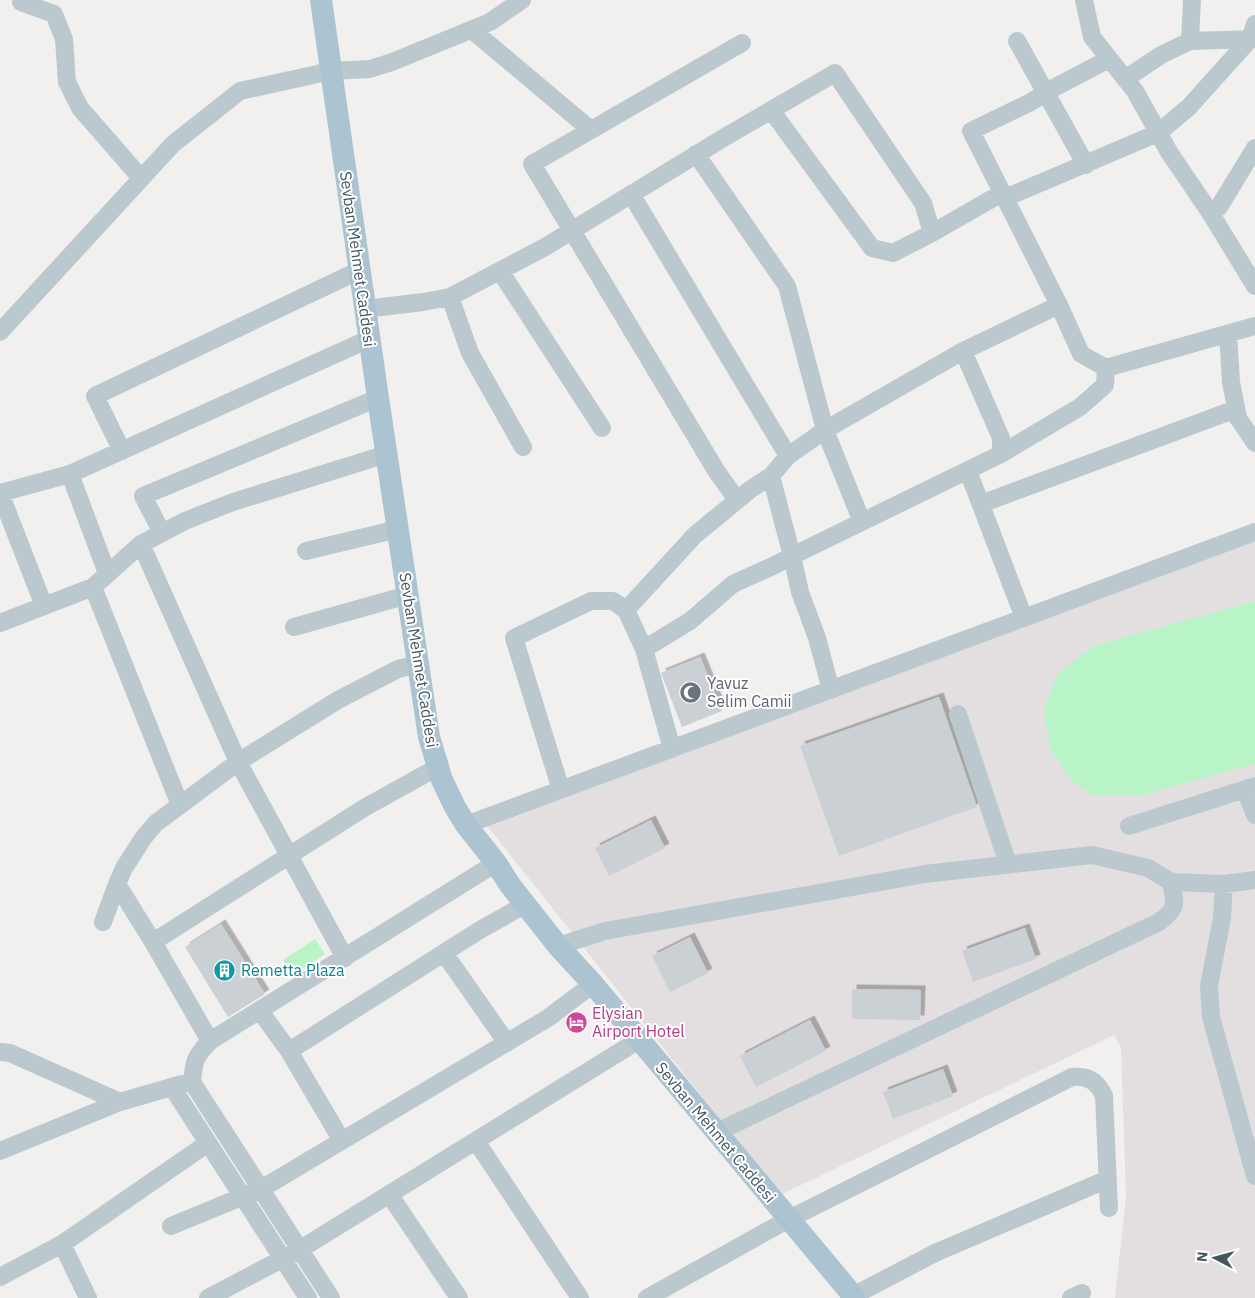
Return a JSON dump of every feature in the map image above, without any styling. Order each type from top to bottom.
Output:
[{"type":"main road","name":"Sevban Mehmet Caddesi","points":[[321,0],[386,454],[429,737],[442,780],[466,825],[558,946],[593,984],[853,1297]]},
{"type":"street","points":[[0,332],[173,144],[240,91],[331,71],[370,68],[392,62],[490,22],[522,0]]},
{"type":"street","points":[[1084,0],[1092,37],[1135,92],[1169,152],[1211,214],[1255,286]]},
{"type":"street","points":[[1190,41],[1192,0]]},
{"type":"street","points":[[21,2],[54,14],[64,38],[67,82],[80,108],[142,178]]},
{"type":"street","points":[[472,30],[591,130]]},
{"type":"street","points":[[1125,79],[1161,56],[1190,41],[1253,34]]},
{"type":"street","points":[[771,110],[872,248],[893,253],[1004,196],[1086,165],[1158,133],[1189,107],[1253,34]]},
{"type":"street","points":[[1017,41],[1086,165]]},
{"type":"street","points":[[737,500],[717,472],[532,164],[742,43]]},
{"type":"street","points":[[1109,59],[1046,92],[1031,102],[970,131],[1059,305],[1081,354],[1106,368],[1255,326]]},
{"type":"street","points":[[365,309],[450,297],[545,247],[696,154],[835,73],[923,203],[932,232]]},
{"type":"street","points":[[1211,214],[1219,207],[1255,148]]},
{"type":"street","points":[[696,154],[787,286],[825,430],[862,522]]},
{"type":"street","points":[[631,194],[788,456]]},
{"type":"street","points":[[122,451],[95,396],[360,270]]},
{"type":"street","points":[[500,271],[602,428]]},
{"type":"street","points":[[450,297],[470,353],[523,447]]},
{"type":"street","points":[[626,610],[695,535],[751,488],[771,476],[788,456],[825,430],[964,351],[1059,305]]},
{"type":"street","points":[[1228,334],[1231,382],[1238,418],[1255,443]]},
{"type":"street","points":[[44,606],[0,493],[70,474],[370,339]]},
{"type":"street","points":[[964,351],[1001,438],[1001,454]]},
{"type":"street","points":[[644,649],[690,621],[733,584],[775,566],[968,471],[1001,454],[1080,407],[1105,385],[1106,368]]},
{"type":"street","points":[[162,533],[143,496],[378,398]]},
{"type":"street","points":[[981,504],[1236,409]]},
{"type":"street","points":[[0,623],[93,587],[141,544],[185,521],[233,502],[386,454]]},
{"type":"street","points":[[968,471],[1024,618]]},
{"type":"street","points":[[70,474],[107,574]]},
{"type":"street","points":[[771,476],[800,592],[817,638],[831,690]]},
{"type":"street","points":[[306,551],[398,528]]},
{"type":"street","points":[[466,825],[1255,532]]},
{"type":"street","points":[[141,544],[238,762],[345,958]]},
{"type":"street","points":[[93,587],[180,805]]},
{"type":"street","points":[[294,627],[408,595]]},
{"type":"street","points":[[561,790],[514,638],[591,601],[613,601],[626,610],[644,649],[672,748]]},
{"type":"street","points":[[103,922],[124,868],[144,837],[156,823],[238,762],[338,700],[398,669],[418,664]]},
{"type":"street","points":[[958,714],[1008,864]]},
{"type":"street","points":[[153,942],[364,808],[438,767]]},
{"type":"street","points":[[1129,826],[1250,788],[1255,815]]},
{"type":"street","points":[[558,946],[605,931],[925,874],[1092,855],[1148,868],[1171,882],[1224,884],[1255,880]]},
{"type":"street","points":[[331,1298],[192,1082],[194,1063],[200,1052],[210,1041],[496,863]]},
{"type":"street","points":[[717,1132],[1160,922],[1171,913],[1175,902],[1171,882]]},
{"type":"street","points":[[117,884],[210,1041]]},
{"type":"street","points":[[1224,884],[1222,918],[1209,986],[1211,1017],[1255,1176]]},
{"type":"street","points":[[289,1051],[444,952],[526,904]]},
{"type":"street","points":[[444,952],[507,1043]]},
{"type":"street","points":[[171,1226],[261,1190],[548,1018],[593,984]]},
{"type":"street","points":[[260,1011],[289,1051],[342,1141]]},
{"type":"street","points":[[208,1298],[299,1250],[640,1040]]},
{"type":"street","points":[[0,1052],[10,1053],[120,1102]]},
{"type":"street","points":[[656,1296],[789,1218],[1072,1077],[1079,1076],[1091,1079],[1097,1084],[1104,1096],[1109,1208]]},
{"type":"street","points":[[0,1151],[120,1102],[192,1082]]},
{"type":"street","points":[[172,1087],[308,1298]]},
{"type":"street","points":[[476,1141],[580,1298]]},
{"type":"street","points":[[0,1277],[62,1244],[208,1143]]},
{"type":"street","points":[[853,1297],[935,1253],[1108,1179]]},
{"type":"street","points":[[389,1194],[458,1298]]},
{"type":"street","points":[[62,1244],[88,1298]]},
{"type":"shaded area","points":[[1255,537],[1255,1298],[1115,1298],[1126,1196],[1121,1048],[1114,1035],[780,1195],[488,827]]},
{"type":"green space","points":[[1255,601],[1255,764],[1142,795],[1093,795],[1072,781],[1051,751],[1044,712],[1057,675],[1093,646]]},
{"type":"green space","points":[[315,939],[325,954],[293,975],[283,960]]},
{"type":"building","name":"Yavuz Selim Camii","points":[[700,657],[722,711],[682,727],[661,673]]},
{"type":"building","points":[[939,697],[977,807],[839,856],[800,746]]},
{"type":"building","points":[[651,820],[665,848],[609,876],[595,848]]},
{"type":"building","name":"Remetta Plaza","points":[[221,924],[265,994],[228,1017],[185,947]]},
{"type":"building","points":[[1025,928],[1036,959],[973,982],[962,951]]},
{"type":"building","points":[[690,937],[708,973],[670,992],[652,956]]},
{"type":"building","points":[[852,989],[921,990],[920,1020],[852,1019]]},
{"type":"building","points":[[810,1020],[826,1051],[756,1087],[740,1056]]},
{"type":"building","points":[[943,1069],[953,1096],[893,1119],[883,1092]]},
{"type":"place","name":"Yavuz Selim Camii","points":[[691,692]]},
{"type":"place","name":"Remetta Plaza","points":[[225,970]]},
{"type":"place","name":"Elysian Airport Hotel","points":[[576,1022]]}]
